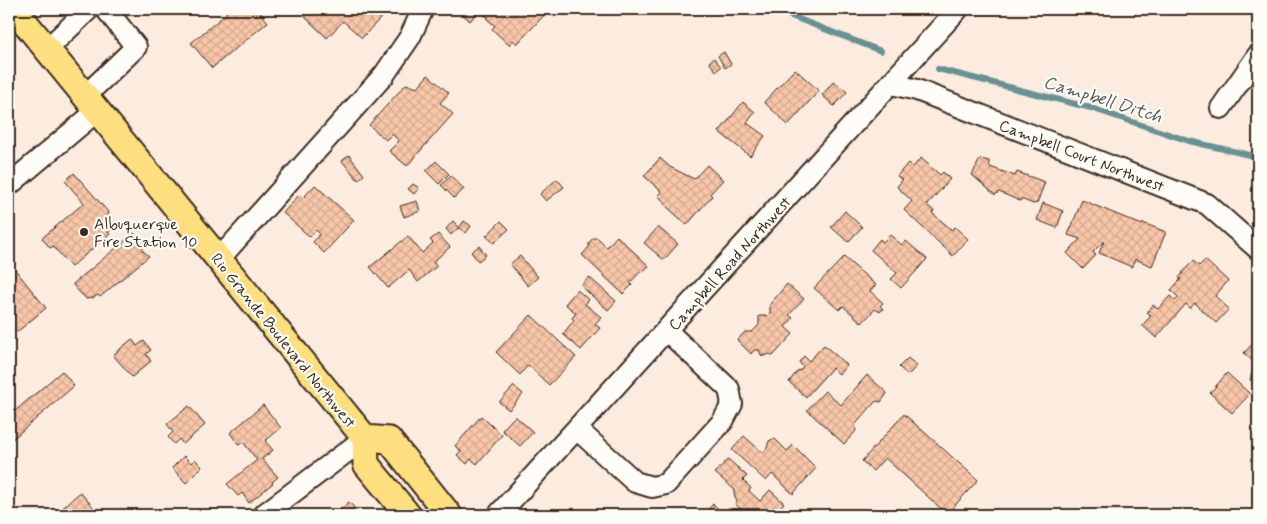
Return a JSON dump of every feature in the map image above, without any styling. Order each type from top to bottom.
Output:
[{"type":"main road","name":"Rio Grande Boulevard Northwest","points":[[14,9],[365,438],[366,464],[408,515]]},
{"type":"main road","name":"Rio Grande Boulevard Northwest","points":[[365,438],[389,440],[449,515]]},
{"type":"street","points":[[47,49],[89,9]]},
{"type":"street","points":[[9,185],[91,104],[136,47],[106,9]]},
{"type":"street","points":[[219,260],[384,75],[410,37],[423,9]]},
{"type":"street","name":"Campbell Road Northwest","points":[[498,515],[892,84],[958,9]]},
{"type":"street","points":[[1221,108],[1258,55]]},
{"type":"street","name":"Campbell Court Northwest","points":[[892,84],[917,90],[1207,204],[1258,249]]},
{"type":"street","points":[[577,429],[635,482],[652,487],[666,484],[724,421],[732,404],[729,389],[667,331]]},
{"type":"street","points":[[263,515],[365,438]]},
{"type":"building","points":[[223,9],[257,9],[268,22],[212,68],[191,43],[227,13]]},
{"type":"building","points":[[313,9],[389,9],[362,38],[343,21],[327,38],[305,17]]},
{"type":"building","points":[[457,9],[481,9],[470,21]]},
{"type":"building","points":[[481,9],[550,9],[517,44],[513,40],[509,45],[492,29],[495,26],[487,19],[489,17],[485,16]]},
{"type":"building","points":[[724,52],[731,64],[725,68],[718,56]]},
{"type":"building","points":[[714,58],[721,67],[716,71],[709,62]]},
{"type":"building","points":[[795,69],[819,91],[788,125],[764,102]]},
{"type":"building","points":[[428,75],[449,93],[440,103],[453,114],[407,166],[389,151],[399,141],[392,134],[386,140],[369,125],[406,84],[417,88]]},
{"type":"building","points":[[834,81],[847,92],[834,106],[822,95]]},
{"type":"building","points":[[743,102],[755,112],[747,123],[765,136],[750,156],[719,132]]},
{"type":"building","points":[[349,155],[364,175],[358,180],[342,161]]},
{"type":"building","points":[[660,158],[670,167],[694,179],[707,165],[723,180],[687,225],[665,205],[666,203],[658,196],[662,192],[644,176]]},
{"type":"building","points":[[921,158],[940,175],[943,172],[950,179],[927,205],[934,211],[932,213],[952,230],[955,227],[968,239],[953,256],[904,210],[912,201],[897,187],[902,180],[897,176],[908,163],[913,167]]},
{"type":"building","points":[[980,159],[989,161],[990,167],[1015,176],[1017,172],[1045,182],[1037,203],[1033,204],[1021,199],[1020,201],[999,192],[995,195],[972,175]]},
{"type":"building","points":[[436,161],[449,174],[439,184],[426,171]]},
{"type":"building","points":[[74,173],[117,225],[108,232],[110,234],[71,267],[53,246],[50,248],[42,238],[84,203],[65,181]]},
{"type":"building","points":[[451,176],[464,189],[454,198],[441,185]]},
{"type":"building","points":[[557,179],[564,187],[546,201],[540,194]]},
{"type":"building","points":[[413,184],[419,188],[414,194],[408,189]]},
{"type":"building","points":[[315,185],[354,220],[324,253],[313,242],[320,234],[316,230],[310,237],[283,213],[299,195],[303,198]]},
{"type":"building","points":[[1082,200],[1142,225],[1143,223],[1166,232],[1152,266],[1135,259],[1132,267],[1099,253],[1104,241],[1093,252],[1096,255],[1083,269],[1067,253],[1080,239],[1068,235]]},
{"type":"building","points":[[417,201],[420,211],[404,217],[400,206]]},
{"type":"building","points":[[1043,203],[1063,211],[1057,228],[1037,220]]},
{"type":"building","points":[[845,211],[862,227],[848,242],[831,227]]},
{"type":"building","points":[[453,221],[459,227],[451,235],[446,229]]},
{"type":"building","points":[[464,221],[471,226],[466,233],[459,228]]},
{"type":"building","points":[[501,221],[509,229],[494,243],[486,236]]},
{"type":"building","points":[[658,227],[678,244],[664,260],[644,243]]},
{"type":"building","points":[[134,233],[144,247],[142,250],[149,256],[100,297],[98,295],[86,299],[73,284]]},
{"type":"building","points":[[438,234],[450,247],[433,262],[437,266],[418,282],[409,270],[388,288],[370,267],[408,236],[422,253],[433,243],[430,240]]},
{"type":"building","points":[[890,235],[902,245],[906,241],[927,259],[901,288],[891,279],[897,273],[871,250],[880,239],[883,242]]},
{"type":"building","points":[[617,236],[649,266],[641,271],[630,283],[632,285],[623,294],[582,255],[589,247],[589,243],[593,238],[598,238],[607,247]]},
{"type":"building","points":[[479,246],[486,255],[478,261],[471,252]]},
{"type":"building","points":[[520,256],[538,277],[528,286],[510,264]]},
{"type":"building","points":[[844,257],[876,285],[870,291],[883,303],[880,306],[883,309],[880,312],[875,309],[862,323],[843,306],[839,310],[814,288]]},
{"type":"building","points":[[1205,260],[1228,281],[1215,296],[1229,309],[1216,323],[1195,303],[1190,308],[1186,304],[1156,338],[1142,325],[1151,316],[1147,312],[1153,305],[1158,309],[1170,296],[1175,301],[1178,297],[1171,290],[1181,279],[1179,278],[1182,273],[1193,261],[1199,266]]},
{"type":"building","points":[[9,262],[46,308],[17,332],[9,322]]},
{"type":"building","points":[[589,277],[616,301],[608,310],[581,286]]},
{"type":"building","points":[[787,284],[804,299],[789,315],[793,318],[785,327],[793,334],[773,356],[770,354],[761,355],[759,350],[754,350],[751,354],[737,340],[745,332],[752,332],[759,325],[759,316],[767,316],[770,313],[770,304]]},
{"type":"building","points":[[577,290],[589,300],[585,304],[601,317],[595,324],[600,328],[581,350],[563,334],[574,320],[572,318],[576,313],[565,304]]},
{"type":"building","points":[[531,315],[576,357],[549,385],[528,365],[520,375],[496,352]]},
{"type":"building","points":[[1258,338],[1258,382],[1250,380],[1255,363],[1244,353]]},
{"type":"building","points":[[132,339],[137,346],[144,341],[151,350],[146,354],[151,361],[132,377],[113,355]]},
{"type":"building","points":[[824,345],[847,365],[839,374],[832,368],[806,397],[789,382],[798,370],[803,367],[799,362],[804,356],[809,361]]},
{"type":"building","points":[[908,358],[917,366],[908,375],[899,367]]},
{"type":"building","points":[[62,371],[74,386],[9,442],[9,416]]},
{"type":"building","points":[[1227,373],[1250,394],[1232,413],[1210,393]]},
{"type":"building","points":[[867,375],[887,393],[881,402],[876,401],[855,425],[856,431],[844,444],[807,410],[825,391],[841,405]]},
{"type":"building","points":[[514,386],[523,394],[509,410],[499,402]]},
{"type":"building","points":[[263,405],[281,428],[265,441],[273,450],[262,459],[278,477],[249,503],[242,493],[238,496],[227,484],[257,460],[243,442],[239,445],[230,433]]},
{"type":"building","points":[[189,406],[205,425],[183,444],[179,439],[174,444],[168,437],[173,432],[167,424]]},
{"type":"building","points":[[904,414],[978,480],[947,514],[885,458],[873,471],[862,461]]},
{"type":"building","points":[[481,416],[502,435],[477,464],[471,459],[467,464],[457,455],[461,451],[455,446]]},
{"type":"building","points":[[515,416],[533,432],[520,446],[502,430]]},
{"type":"building","points":[[744,436],[763,453],[769,441],[773,439],[787,451],[793,445],[816,468],[793,494],[772,474],[766,481],[732,450]]},
{"type":"building","points":[[184,456],[191,463],[195,459],[202,467],[186,483],[172,468]]},
{"type":"building","points":[[728,459],[747,476],[743,480],[751,488],[749,491],[760,501],[770,490],[784,503],[773,515],[748,515],[735,504],[737,501],[735,490],[715,473]]},
{"type":"building","points":[[80,492],[100,515],[55,515]]},
{"type":"building","points":[[349,502],[361,515],[334,515]]},
{"type":"building","points":[[713,504],[725,515],[703,515]]},
{"type":"waterway","name":"Campbell Ditch","points":[[773,9],[881,51]]},
{"type":"waterway","name":"Campbell Ditch","points":[[938,69],[1091,108],[1189,141],[1258,157]]},
{"type":"place","name":"Albuquerque Fire Station 10","points":[[84,232]]}]
